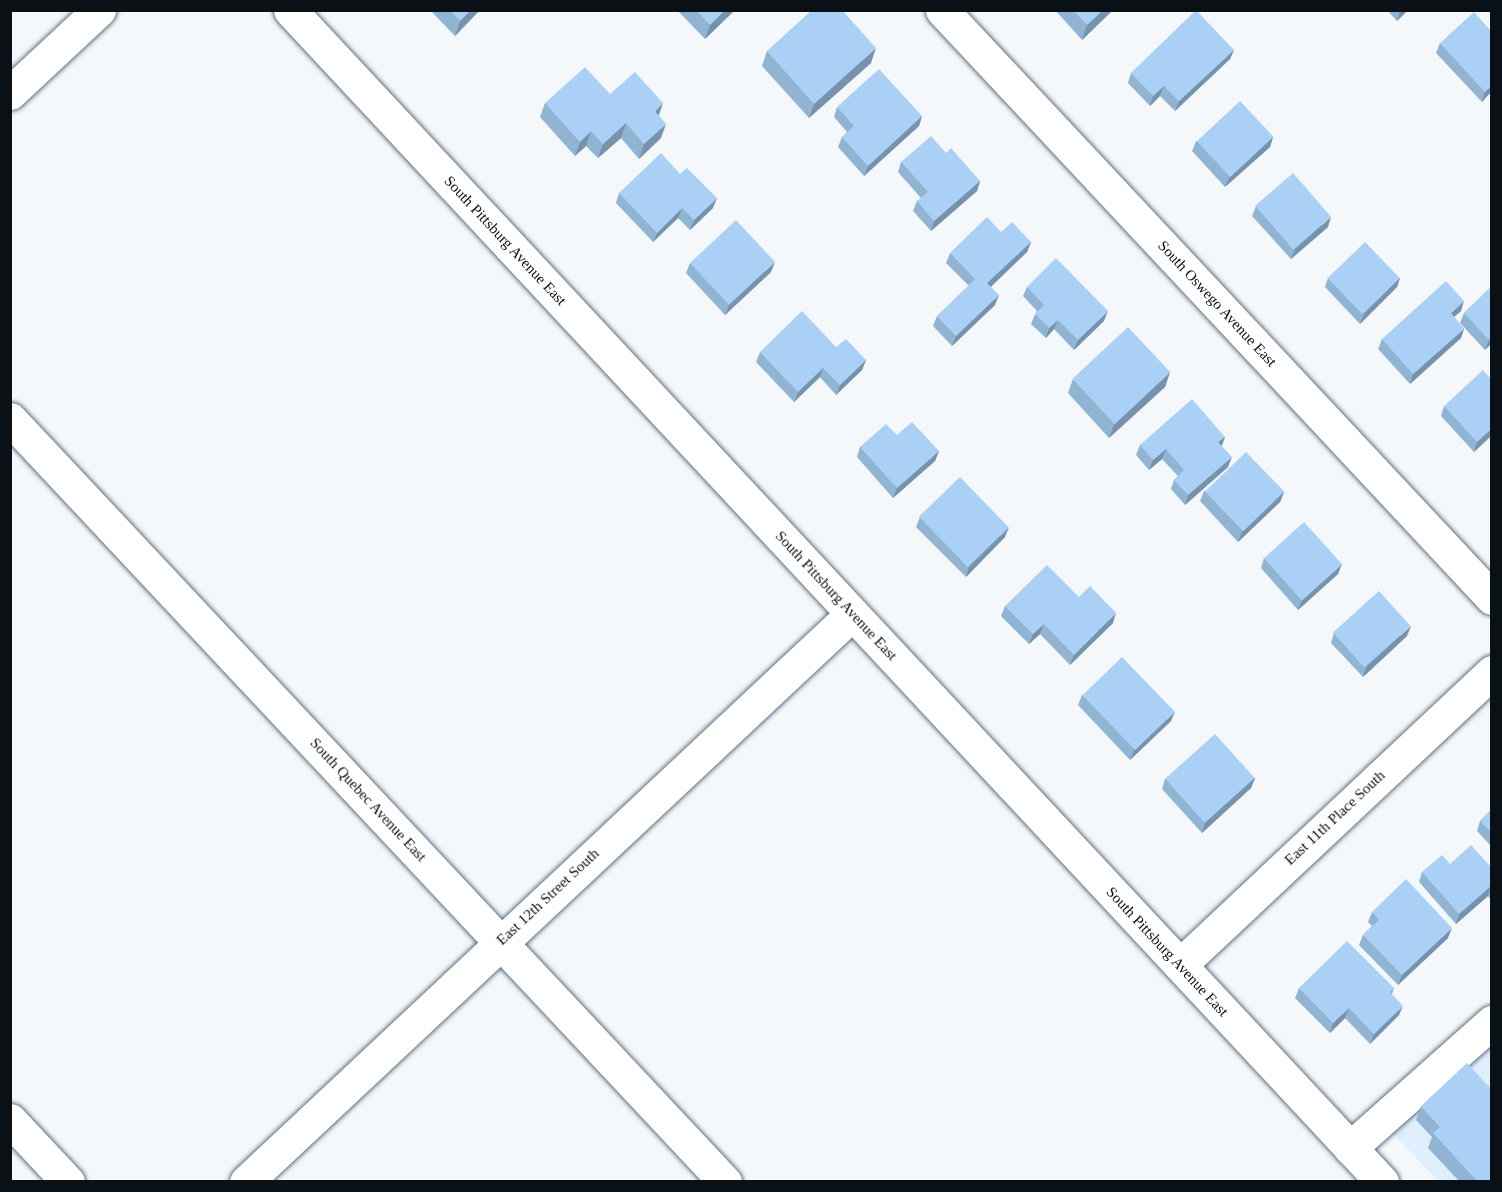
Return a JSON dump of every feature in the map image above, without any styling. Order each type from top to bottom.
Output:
[{"type":"street","points":[[10,93],[99,10]]},
{"type":"street","name":"South Pittsburg Avenue East","points":[[290,10],[1382,1182]]},
{"type":"street","name":"South Oswego Avenue East","points":[[942,10],[1491,598]]},
{"type":"street","name":"South Quebec Avenue East","points":[[10,419],[725,1182]]},
{"type":"street","name":"East 12th Street South","points":[[246,1182],[852,614]]},
{"type":"street","name":"East 11th Place South","points":[[1180,965],[1491,672]]},
{"type":"street","points":[[1350,1148],[1491,1022]]},
{"type":"street","points":[[10,1120],[68,1182]]},
{"type":"shaded area","points":[[1491,1040],[1491,1181],[1438,1181],[1393,1134]]},
{"type":"building","points":[[450,10],[471,10],[460,21]]},
{"type":"building","points":[[696,10],[725,10],[710,25]]},
{"type":"building","points":[[812,10],[842,10],[876,48],[814,104],[767,51]]},
{"type":"building","points":[[1073,10],[1103,10],[1087,25]]},
{"type":"building","points":[[1196,10],[1234,50],[1179,101],[1164,86],[1153,96],[1131,73]]},
{"type":"building","points":[[1474,12],[1491,31],[1491,86],[1485,92],[1440,43]]},
{"type":"building","points":[[585,67],[610,94],[635,72],[663,103],[655,111],[666,124],[644,144],[626,123],[603,144],[591,131],[580,142],[545,103]]},
{"type":"building","points":[[879,69],[922,116],[868,166],[842,137],[854,126],[837,107]]},
{"type":"building","points":[[1240,101],[1273,137],[1230,177],[1197,141]]},
{"type":"building","points":[[931,136],[946,153],[951,148],[980,181],[934,221],[917,201],[928,192],[901,162]]},
{"type":"building","points":[[661,153],[680,174],[687,168],[717,198],[694,220],[682,208],[657,233],[619,193]]},
{"type":"building","points":[[1293,173],[1331,217],[1293,250],[1255,206]]},
{"type":"building","points":[[987,217],[1001,232],[1012,222],[1031,242],[987,283],[999,295],[956,336],[937,316],[975,279],[950,253]]},
{"type":"building","points":[[736,220],[775,262],[729,305],[690,263]]},
{"type":"building","points":[[1365,242],[1400,278],[1362,314],[1328,278]]},
{"type":"building","points":[[1056,258],[1108,311],[1078,340],[1058,320],[1049,328],[1035,314],[1044,305],[1027,287]]},
{"type":"building","points":[[1446,281],[1464,301],[1451,313],[1464,329],[1413,374],[1382,339]]},
{"type":"building","points":[[1491,287],[1491,337],[1489,340],[1464,313]]},
{"type":"building","points":[[802,311],[836,347],[846,339],[866,360],[840,385],[823,368],[798,392],[760,352]]},
{"type":"building","points":[[1128,327],[1170,372],[1115,424],[1072,379]]},
{"type":"building","points":[[1483,370],[1491,379],[1491,429],[1477,442],[1444,406]]},
{"type":"building","points":[[1192,399],[1225,437],[1218,442],[1232,457],[1188,495],[1174,480],[1184,470],[1166,449],[1153,460],[1140,445]]},
{"type":"building","points":[[912,422],[939,451],[897,488],[860,447],[886,424],[897,435]]},
{"type":"building","points":[[1246,452],[1284,492],[1243,531],[1205,492]]},
{"type":"building","points":[[960,477],[1009,527],[968,567],[919,517]]},
{"type":"building","points":[[1304,522],[1342,564],[1302,600],[1264,558]]},
{"type":"building","points":[[1047,565],[1079,597],[1090,586],[1116,613],[1074,655],[1044,624],[1033,634],[1005,606]]},
{"type":"building","points":[[1379,591],[1410,626],[1364,667],[1333,632]]},
{"type":"building","points":[[1122,657],[1175,712],[1135,750],[1082,695]]},
{"type":"building","points":[[1215,734],[1254,778],[1205,823],[1165,779]]},
{"type":"building","points":[[1491,810],[1491,832],[1480,821]]},
{"type":"building","points":[[1471,845],[1491,867],[1491,886],[1459,914],[1422,872],[1442,855],[1450,864]]},
{"type":"building","points":[[1406,879],[1452,928],[1402,975],[1363,935],[1379,920],[1372,912]]},
{"type":"building","points":[[1347,941],[1394,988],[1390,992],[1403,1006],[1374,1034],[1349,1008],[1333,1023],[1299,988]]},
{"type":"building","points":[[1467,1063],[1491,1089],[1491,1182],[1478,1182],[1433,1133],[1440,1127],[1421,1106]]}]
